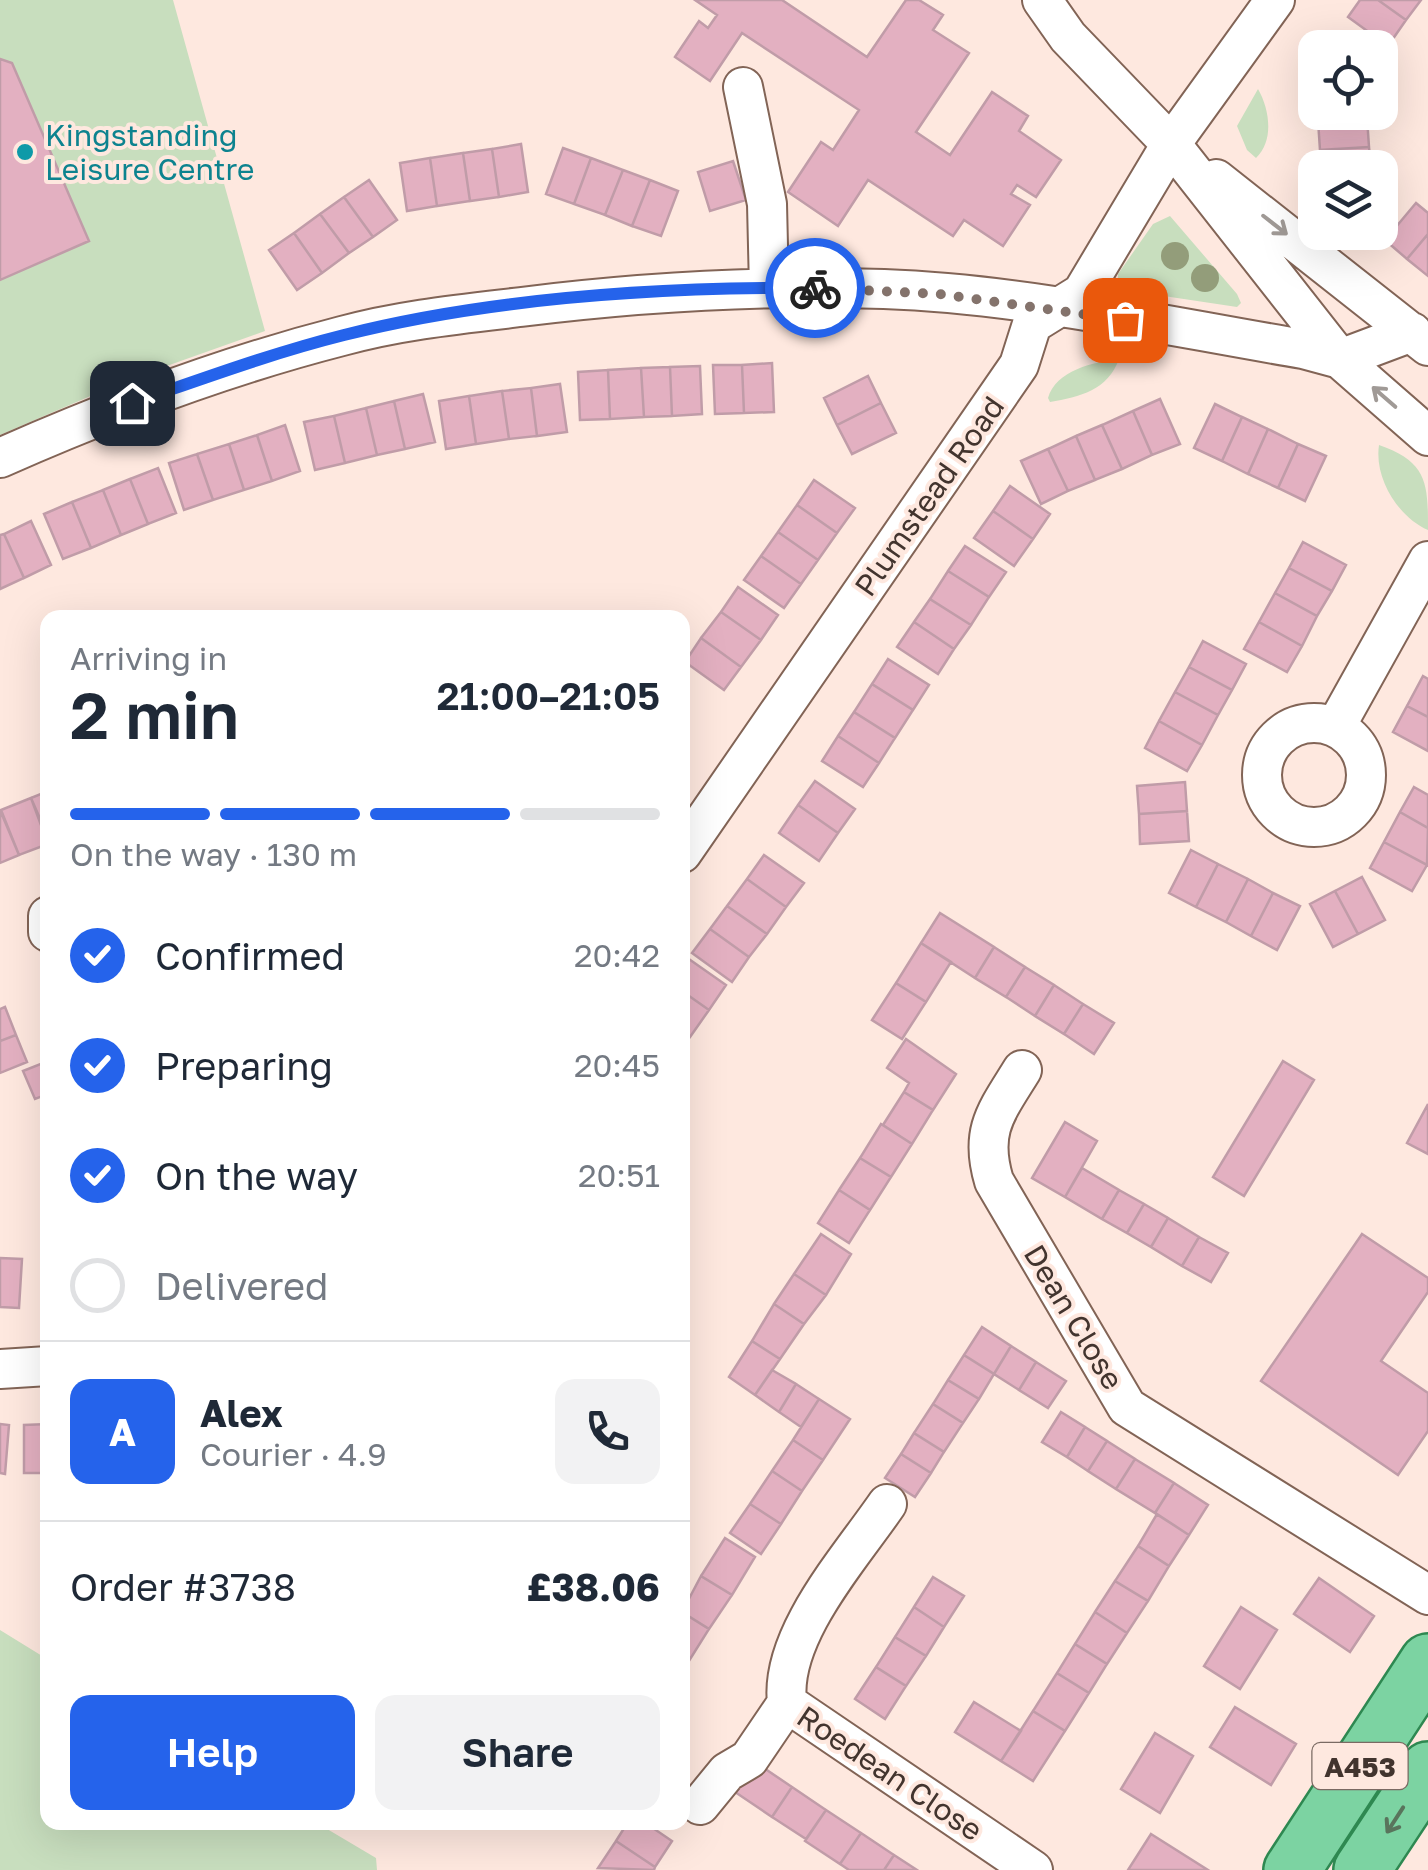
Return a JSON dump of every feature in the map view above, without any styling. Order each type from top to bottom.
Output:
[{"type":"main road","name":"A453","points":[[1292,1870],[1428,1662]]},
{"type":"main road","name":"A453","points":[[1362,1870],[1428,1770]]},
{"type":"street","points":[[1042,0],[1068,37],[1171,144],[1340,359],[1428,436]]},
{"type":"street","name":"Plumstead Road","points":[[690,841],[1020,365],[1032,324],[1082,293],[1171,144],[1275,0]]},
{"type":"street","points":[[743,87],[767,204],[769,288]]},
{"type":"street","points":[[1171,144],[1420,339]]},
{"type":"street","points":[[0,458],[98,415],[344,335],[447,315],[578,300],[769,288],[886,289],[1054,308],[1303,348],[1340,359],[1420,339]]},
{"type":"street","points":[[1336,726],[1428,561]]},
{"type":"street","name":"Dean Close","points":[[1022,1070],[992,1120],[986,1152],[994,1181],[1127,1407],[1428,1594]]},
{"type":"street","points":[[0,1368],[40,1366]]},
{"type":"street","name":"Roedean Close","points":[[887,1504],[794,1648],[785,1682],[787,1703],[1033,1870]]},
{"type":"street","points":[[700,1805],[727,1772],[749,1759],[787,1703]]},
{"type":"green space","points":[[0,0],[173,0],[265,331],[130,379],[0,435]]},
{"type":"green space","points":[[1258,89],[1265,106],[1268,134],[1256,158],[1247,150],[1237,126]]},
{"type":"green space","points":[[1170,216],[1237,294],[1241,303],[1237,307],[1124,290],[1118,284],[1118,274],[1153,224]]},
{"type":"green space","points":[[1119,359],[1100,385],[1050,402],[1052,388],[1067,374]]},
{"type":"green space","points":[[1379,445],[1407,459],[1422,477],[1428,530],[1407,516],[1390,495],[1380,470]]},
{"type":"green space","points":[[0,1630],[40,1655],[40,1830],[329,1830],[376,1858],[377,1870],[0,1870]]},
{"type":"building","points":[[695,0],[782,0],[867,57],[906,0],[919,0],[943,15],[933,30],[969,53],[916,132],[950,155],[992,92],[1028,116],[1019,131],[1061,160],[1036,197],[1017,185],[1011,194],[1030,205],[1003,246],[964,220],[953,236],[868,180],[838,226],[788,192],[821,142],[833,150],[859,110],[742,33],[710,81],[675,57],[699,21],[708,28],[717,15]]},
{"type":"building","points":[[1360,0],[1378,0],[1406,20],[1398,32],[1366,30],[1348,17]]},
{"type":"building","points":[[1378,0],[1421,0],[1406,20]]},
{"type":"building","name":"Kingstanding Leisure Centre","points":[[0,59],[12,63],[89,241],[0,280]]},
{"type":"building","points":[[1319,130],[1368,130],[1369,147],[1320,150]]},
{"type":"building","points":[[521,144],[528,192],[499,197],[492,149]]},
{"type":"building","points":[[1369,147],[1369,150],[1320,150]]},
{"type":"building","points":[[563,148],[591,158],[574,204],[546,194]]},
{"type":"building","points":[[492,149],[499,197],[470,201],[463,153]]},
{"type":"building","points":[[463,153],[470,201],[437,206],[430,158]]},
{"type":"building","points":[[430,158],[437,206],[407,211],[400,163]]},
{"type":"building","points":[[591,158],[623,170],[605,215],[574,204]]},
{"type":"building","points":[[733,161],[746,200],[710,211],[698,172]]},
{"type":"building","points":[[623,170],[650,180],[632,226],[605,215]]},
{"type":"building","points":[[369,180],[397,220],[373,237],[344,197]]},
{"type":"building","points":[[650,180],[678,191],[661,236],[632,226]]},
{"type":"building","points":[[344,197],[373,237],[349,253],[320,214]]},
{"type":"building","points":[[1416,203],[1428,213],[1428,234],[1407,259],[1397,250],[1398,224]]},
{"type":"building","points":[[320,214],[349,253],[322,273],[294,233]]},
{"type":"building","points":[[294,233],[322,273],[297,290],[269,250]]},
{"type":"building","points":[[1428,234],[1428,276],[1407,259]]},
{"type":"building","points":[[772,363],[774,412],[744,413],[742,365]]},
{"type":"building","points":[[713,365],[742,365],[744,413],[715,414]]},
{"type":"building","points":[[700,366],[702,414],[672,416],[670,367]]},
{"type":"building","points":[[670,367],[672,416],[644,417],[641,368]]},
{"type":"building","points":[[641,368],[644,417],[610,419],[608,370]]},
{"type":"building","points":[[608,370],[610,419],[580,420],[578,372]]},
{"type":"building","points":[[868,376],[881,403],[837,425],[824,398]]},
{"type":"building","points":[[560,384],[567,432],[537,436],[531,388]]},
{"type":"building","points":[[531,388],[537,436],[509,439],[502,391]]},
{"type":"building","points":[[502,391],[509,439],[476,444],[469,396]]},
{"type":"building","points":[[423,394],[435,442],[405,449],[394,401]]},
{"type":"building","points":[[469,396],[476,444],[446,449],[439,401]]},
{"type":"building","points":[[1160,399],[1180,444],[1152,455],[1133,411]]},
{"type":"building","points":[[394,401],[405,449],[377,455],[366,408]]},
{"type":"building","points":[[881,403],[896,433],[852,454],[837,425]]},
{"type":"building","points":[[1215,404],[1242,417],[1222,461],[1194,448]]},
{"type":"building","points":[[366,408],[377,455],[345,463],[334,416]]},
{"type":"building","points":[[1133,411],[1152,455],[1122,469],[1102,425]]},
{"type":"building","points":[[334,416],[345,463],[315,470],[304,422]]},
{"type":"building","points":[[1242,417],[1268,429],[1248,474],[1222,461]]},
{"type":"building","points":[[285,425],[300,471],[272,481],[257,435]]},
{"type":"building","points":[[1102,425],[1122,469],[1095,480],[1076,436]]},
{"type":"building","points":[[1268,429],[1298,444],[1278,488],[1248,474]]},
{"type":"building","points":[[257,435],[272,481],[244,490],[229,444]]},
{"type":"building","points":[[1076,436],[1095,480],[1068,491],[1048,449]]},
{"type":"building","points":[[229,444],[244,490],[213,500],[197,454]]},
{"type":"building","points":[[1298,444],[1326,456],[1305,501],[1278,488]]},
{"type":"building","points":[[1048,449],[1068,491],[1041,504],[1021,461]]},
{"type":"building","points":[[197,454],[213,500],[184,510],[169,463]]},
{"type":"building","points":[[158,468],[176,513],[148,524],[130,479]]},
{"type":"building","points":[[130,479],[148,524],[121,535],[103,490]]},
{"type":"building","points":[[814,480],[855,508],[837,533],[797,505]]},
{"type":"building","points":[[1010,486],[1050,514],[1033,539],[993,511]]},
{"type":"building","points":[[103,490],[121,535],[91,548],[72,502]]},
{"type":"building","points":[[72,502],[91,548],[63,559],[44,514]]},
{"type":"building","points":[[797,505],[837,533],[818,560],[778,532]]},
{"type":"building","points":[[993,511],[1033,539],[1014,566],[974,538]]},
{"type":"building","points":[[31,521],[51,565],[24,578],[4,534]]},
{"type":"building","points":[[778,532],[818,560],[801,584],[761,556]]},
{"type":"building","points":[[4,534],[24,578],[0,589],[0,535]]},
{"type":"building","points":[[1303,542],[1346,565],[1332,591],[1289,568]]},
{"type":"building","points":[[965,546],[1006,572],[989,597],[948,571]]},
{"type":"building","points":[[761,556],[801,584],[784,608],[744,580]]},
{"type":"building","points":[[1289,568],[1332,591],[1317,616],[1275,593]]},
{"type":"building","points":[[948,571],[989,597],[971,625],[930,599]]},
{"type":"building","points":[[738,587],[778,615],[761,640],[721,612]]},
{"type":"building","points":[[1275,593],[1317,616],[1302,646],[1259,622]]},
{"type":"building","points":[[930,599],[971,625],[954,649],[914,622]]},
{"type":"building","points":[[721,612],[761,640],[741,667],[701,638]]},
{"type":"building","points":[[914,622],[954,649],[938,674],[897,647]]},
{"type":"building","points":[[1259,622],[1302,646],[1287,672],[1244,649]]},
{"type":"building","points":[[701,638],[741,667],[724,690],[690,666],[690,654]]},
{"type":"building","points":[[1203,641],[1246,664],[1232,690],[1189,667]]},
{"type":"building","points":[[888,659],[929,685],[913,710],[872,684]]},
{"type":"building","points":[[1189,667],[1232,690],[1218,715],[1175,692]]},
{"type":"building","points":[[1423,676],[1428,679],[1428,717],[1407,706]]},
{"type":"building","points":[[872,684],[913,710],[895,738],[854,712]]},
{"type":"building","points":[[1175,692],[1218,715],[1202,745],[1159,721]]},
{"type":"building","points":[[1407,706],[1428,717],[1428,751],[1393,732]]},
{"type":"building","points":[[854,712],[895,738],[879,763],[838,736]]},
{"type":"building","points":[[1159,721],[1202,745],[1187,771],[1145,748]]},
{"type":"building","points":[[838,736],[879,763],[863,787],[822,761]]},
{"type":"building","points":[[815,781],[855,809],[838,833],[798,805]]},
{"type":"building","points":[[1185,782],[1187,811],[1139,814],[1137,786]]},
{"type":"building","points":[[1414,787],[1428,795],[1428,828],[1400,812]]},
{"type":"building","points":[[40,794],[40,819],[31,798]]},
{"type":"building","points":[[31,798],[40,822],[40,847],[19,855],[1,810]]},
{"type":"building","points":[[798,805],[838,833],[819,861],[779,833]]},
{"type":"building","points":[[0,810],[19,855],[0,863]]},
{"type":"building","points":[[1187,811],[1189,841],[1140,844],[1139,814]]},
{"type":"building","points":[[1400,812],[1428,828],[1427,865],[1384,842]]},
{"type":"building","points":[[1384,842],[1427,865],[1412,891],[1370,868]]},
{"type":"building","points":[[1191,850],[1218,864],[1196,907],[1169,893]]},
{"type":"building","points":[[764,855],[804,883],[786,907],[747,879]]},
{"type":"building","points":[[1218,864],[1248,879],[1226,922],[1196,907]]},
{"type":"building","points":[[1362,877],[1385,920],[1358,934],[1335,891]]},
{"type":"building","points":[[747,879],[786,907],[767,934],[727,906]]},
{"type":"building","points":[[1248,879],[1273,893],[1251,936],[1226,922]]},
{"type":"building","points":[[1335,891],[1358,934],[1333,947],[1310,904]]},
{"type":"building","points":[[1273,893],[1300,906],[1277,950],[1251,936]]},
{"type":"building","points":[[727,906],[767,934],[749,957],[710,929]]},
{"type":"building","points":[[940,913],[994,947],[975,978],[921,943]]},
{"type":"building","points":[[710,929],[749,957],[732,982],[692,953]]},
{"type":"building","points":[[921,943],[951,962],[926,1002],[896,983]]},
{"type":"building","points":[[994,947],[1025,967],[1006,997],[975,978]]},
{"type":"building","points":[[690,960],[726,985],[709,1010],[690,997]]},
{"type":"building","points":[[1025,967],[1054,985],[1035,1016],[1006,997]]},
{"type":"building","points":[[896,983],[926,1002],[902,1039],[872,1020]]},
{"type":"building","points":[[1054,985],[1083,1004],[1064,1034],[1035,1016]]},
{"type":"building","points":[[690,997],[709,1010],[690,1037]]},
{"type":"building","points":[[1083,1004],[1114,1023],[1094,1054],[1064,1034]]},
{"type":"building","points":[[5,1007],[16,1035],[0,1041],[0,1009]]},
{"type":"building","points":[[16,1035],[27,1062],[0,1073],[0,1041]]},
{"type":"building","points":[[906,1039],[956,1074],[933,1110],[904,1092],[909,1083],[887,1068]]},
{"type":"building","points":[[1283,1061],[1314,1080],[1244,1196],[1213,1177]]},
{"type":"building","points":[[40,1064],[40,1097],[35,1099],[23,1071]]},
{"type":"building","points":[[904,1092],[933,1110],[912,1144],[883,1125]]},
{"type":"building","points":[[1428,1104],[1428,1154],[1407,1143]]},
{"type":"building","points":[[1065,1122],[1097,1141],[1065,1197],[1032,1178]]},
{"type":"building","points":[[881,1124],[912,1144],[891,1177],[860,1158]]},
{"type":"building","points":[[860,1158],[891,1177],[870,1210],[839,1190]]},
{"type":"building","points":[[1082,1168],[1119,1190],[1102,1219],[1065,1197]]},
{"type":"building","points":[[839,1190],[870,1210],[849,1243],[818,1223]]},
{"type":"building","points":[[1119,1190],[1144,1204],[1127,1233],[1102,1219]]},
{"type":"building","points":[[1144,1204],[1168,1218],[1151,1247],[1127,1233]]},
{"type":"building","points":[[1168,1218],[1199,1237],[1182,1266],[1151,1247]]},
{"type":"building","points":[[821,1234],[851,1254],[826,1295],[794,1274]]},
{"type":"building","points":[[1362,1234],[1428,1278],[1428,1292],[1381,1361],[1428,1393],[1428,1431],[1398,1475],[1261,1381]]},
{"type":"building","points":[[1199,1237],[1228,1253],[1211,1282],[1182,1266]]},
{"type":"building","points":[[0,1258],[22,1259],[19,1308],[0,1307]]},
{"type":"building","points":[[794,1274],[826,1295],[804,1324],[774,1304]]},
{"type":"building","points":[[774,1304],[804,1324],[780,1359],[752,1341]]},
{"type":"building","points":[[982,1327],[1011,1346],[994,1374],[964,1355]]},
{"type":"building","points":[[752,1341],[780,1359],[755,1395],[729,1377]]},
{"type":"building","points":[[1011,1346],[1036,1362],[1019,1390],[994,1374]]},
{"type":"building","points":[[964,1355],[994,1374],[979,1399],[948,1380]]},
{"type":"building","points":[[1036,1362],[1066,1381],[1048,1408],[1019,1390]]},
{"type":"building","points":[[772,1370],[796,1384],[779,1412],[755,1395]]},
{"type":"building","points":[[948,1380],[979,1399],[963,1423],[933,1404]]},
{"type":"building","points":[[796,1384],[819,1399],[801,1427],[779,1412]]},
{"type":"building","points":[[819,1399],[850,1419],[823,1460],[793,1440]]},
{"type":"building","points":[[933,1404],[963,1423],[944,1452],[914,1433]]},
{"type":"building","points":[[1061,1412],[1085,1427],[1067,1457],[1042,1442]]},
{"type":"building","points":[[0,1424],[9,1425],[5,1474],[0,1473]]},
{"type":"building","points":[[40,1424],[40,1473],[24,1473],[24,1425]]},
{"type":"building","points":[[1085,1427],[1107,1441],[1088,1471],[1067,1457]]},
{"type":"building","points":[[914,1433],[944,1452],[931,1473],[901,1454]]},
{"type":"building","points":[[793,1440],[823,1460],[802,1491],[772,1471]]},
{"type":"building","points":[[1107,1441],[1135,1459],[1116,1489],[1088,1471]]},
{"type":"building","points":[[901,1454],[931,1473],[915,1497],[885,1478]]},
{"type":"building","points":[[1135,1459],[1174,1483],[1155,1513],[1116,1489]]},
{"type":"building","points":[[772,1471],[802,1491],[781,1524],[750,1504]]},
{"type":"building","points":[[1174,1483],[1208,1505],[1189,1535],[1155,1513]]},
{"type":"building","points":[[750,1504],[781,1524],[761,1554],[730,1533]]},
{"type":"building","points":[[1157,1514],[1189,1535],[1169,1566],[1138,1546]]},
{"type":"building","points":[[725,1538],[755,1557],[732,1595],[701,1576]]},
{"type":"building","points":[[1138,1546],[1169,1566],[1148,1601],[1115,1581]]},
{"type":"building","points":[[701,1576],[732,1595],[709,1629],[690,1617],[690,1597]]},
{"type":"building","points":[[933,1577],[964,1596],[944,1627],[914,1607]]},
{"type":"building","points":[[1319,1578],[1374,1616],[1350,1652],[1294,1614]]},
{"type":"building","points":[[1115,1581],[1148,1601],[1127,1633],[1095,1612]]},
{"type":"building","points":[[914,1607],[944,1627],[926,1656],[895,1637]]},
{"type":"building","points":[[1241,1607],[1277,1630],[1240,1689],[1204,1666]]},
{"type":"building","points":[[1095,1612],[1127,1633],[1107,1664],[1075,1644]]},
{"type":"building","points":[[690,1617],[709,1629],[690,1659]]},
{"type":"building","points":[[895,1637],[926,1656],[906,1686],[876,1667]]},
{"type":"building","points":[[1075,1644],[1107,1664],[1089,1693],[1057,1673]]},
{"type":"building","points":[[876,1667],[906,1686],[885,1719],[855,1699]]},
{"type":"building","points":[[1057,1673],[1089,1693],[1065,1731],[1033,1711]]},
{"type":"building","points":[[974,1702],[1021,1731],[1001,1761],[955,1732]]},
{"type":"building","points":[[1235,1707],[1296,1744],[1271,1785],[1210,1747]]},
{"type":"building","points":[[1033,1711],[1065,1731],[1033,1781],[1001,1761]]},
{"type":"building","points":[[1155,1733],[1193,1756],[1160,1813],[1121,1789]]},
{"type":"building","points":[[755,1762],[792,1787],[772,1817],[735,1792]]},
{"type":"building","points":[[792,1787],[826,1810],[806,1839],[772,1817]]},
{"type":"building","points":[[826,1810],[861,1833],[840,1864],[805,1841]]},
{"type":"building","points":[[623,1830],[656,1830],[672,1841],[655,1867],[616,1841]]},
{"type":"building","points":[[861,1833],[894,1855],[884,1870],[849,1870],[840,1864]]},
{"type":"building","points":[[1151,1834],[1208,1870],[1128,1870]]},
{"type":"building","points":[[616,1841],[655,1867],[654,1870],[598,1868]]},
{"type":"building","points":[[894,1855],[917,1870],[884,1870]]},
{"type":"way so far","points":[[815,288],[939,294],[1125,320]]},
{"type":"place","name":"Kingstanding Leisure Centre","points":[[25,152]]},
{"type":"route","points":[[132,403],[344,335],[447,315],[742,287],[815,288]]}]
